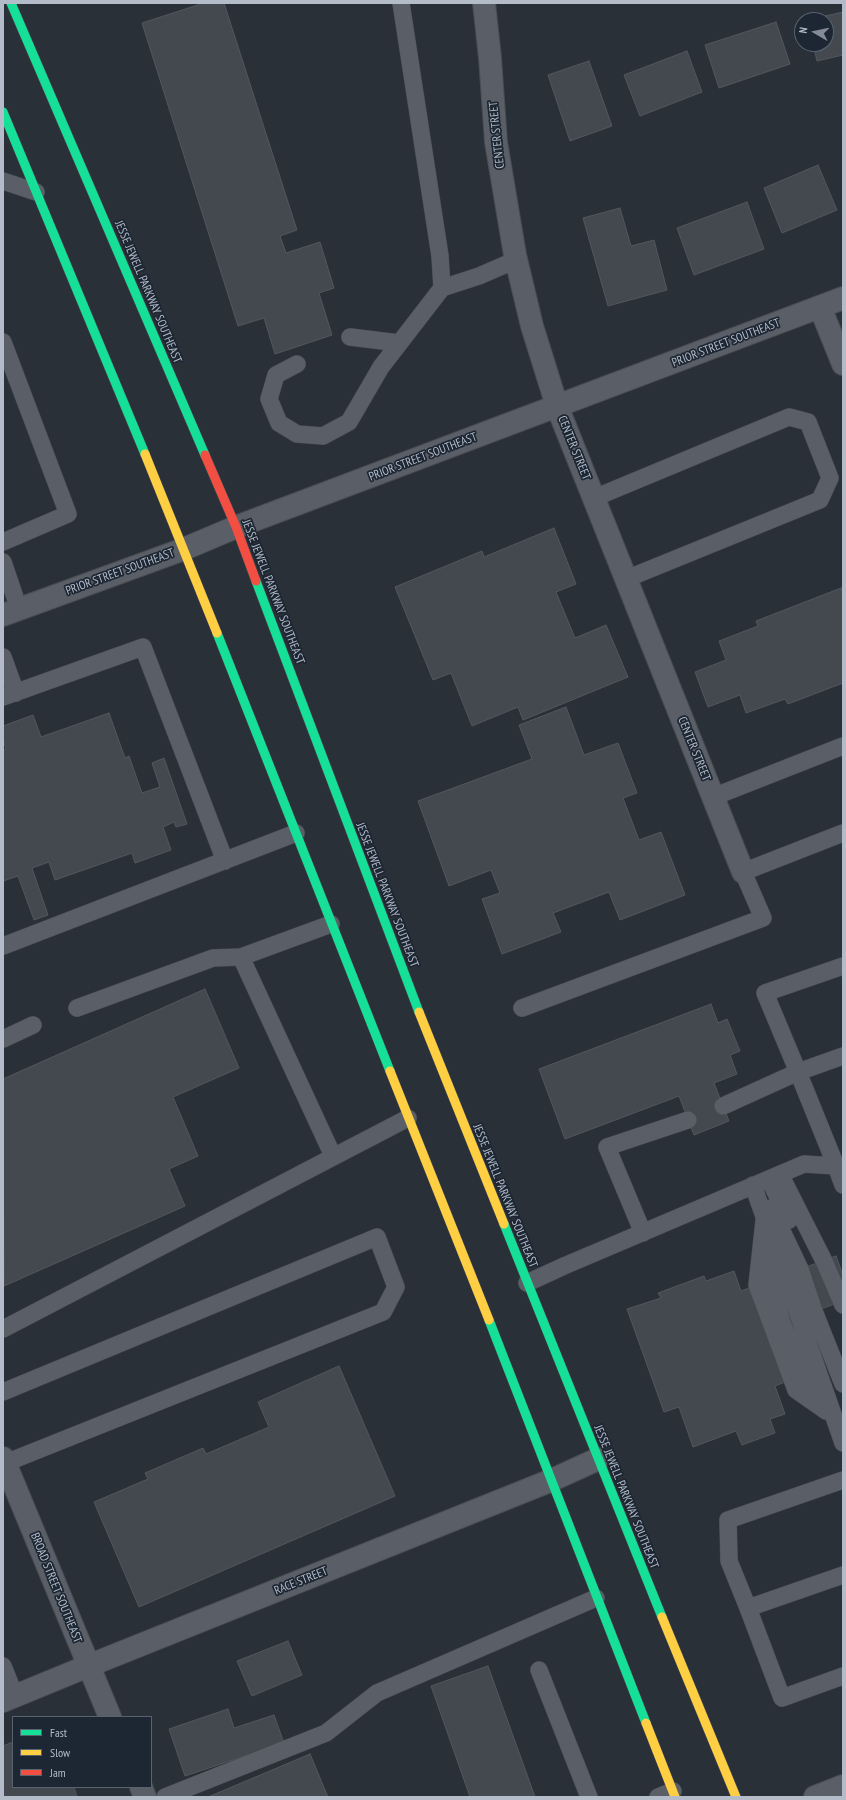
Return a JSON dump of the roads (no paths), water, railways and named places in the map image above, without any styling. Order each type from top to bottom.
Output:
[{"type":"main road","name":"JESSE JEWELL PARKWAY SOUTHEAST","points":[[11,3],[236,528],[419,1012],[527,1284],[736,1797]]},
{"type":"main road","points":[[3,112],[184,549],[552,1480],[669,1795]]},
{"type":"street","name":"CENTER STREET","points":[[484,3],[490,58],[496,142],[516,260],[532,326],[557,406],[743,872]]},
{"type":"street","name":"PRIOR STREET SOUTHEAST","points":[[11,612],[184,549],[843,298]]},
{"type":"street","points":[[820,307],[843,364]]},
{"type":"street","name":"RACE STREET","points":[[9,1699],[552,1480],[598,1459]]},
{"type":"street","name":"BROAD STREET SOUTHEAST","points":[[4,1462],[110,1716]]},
{"type":"street","points":[[815,1797],[843,1786]]},
{"type":"lane","points":[[401,3],[440,256],[442,288]]},
{"type":"lane","points":[[3,181],[36,192]]},
{"type":"lane","points":[[297,364],[276,375],[269,398],[279,423],[297,434],[323,436],[349,422],[381,367],[442,288],[479,276],[516,260]]},
{"type":"lane","points":[[350,337],[400,343]]},
{"type":"lane","points":[[3,342],[68,514],[3,542]]},
{"type":"lane","points":[[594,498],[789,417],[808,422],[825,464],[830,478],[820,500],[626,579]]},
{"type":"lane","points":[[3,562],[11,612]]},
{"type":"lane","points":[[3,657],[9,695],[143,648],[225,861]]},
{"type":"lane","points":[[713,797],[843,746]]},
{"type":"lane","points":[[3,946],[296,833]]},
{"type":"lane","points":[[522,1008],[763,918],[743,872],[843,833]]},
{"type":"lane","points":[[77,1008],[213,958],[241,957],[331,924]]},
{"type":"lane","points":[[241,957],[333,1156]]},
{"type":"lane","points":[[843,966],[765,993],[843,1185]]},
{"type":"lane","points":[[3,1039],[33,1025]]},
{"type":"lane","points":[[723,1106],[798,1072],[843,1056]]},
{"type":"lane","points":[[3,1329],[408,1118]]},
{"type":"lane","points":[[643,1233],[608,1147],[688,1120]]},
{"type":"lane","points":[[527,1284],[804,1164],[836,1166]]},
{"type":"lane","points":[[765,1180],[771,1280],[782,1323],[809,1385],[841,1437]]},
{"type":"lane","points":[[765,1180],[824,1261],[843,1305]]},
{"type":"lane","points":[[765,1180],[811,1266],[843,1357]]},
{"type":"lane","points":[[765,1180],[843,1384]]},
{"type":"lane","points":[[768,1226],[841,1437]]},
{"type":"lane","points":[[3,1392],[377,1237],[396,1287],[384,1312],[4,1462]]},
{"type":"lane","points":[[843,1480],[728,1520],[728,1561],[748,1608],[782,1698],[843,1676]]},
{"type":"lane","points":[[748,1608],[843,1575]]},
{"type":"lane","points":[[165,1797],[326,1733],[377,1693],[596,1598]]},
{"type":"lane","points":[[3,1666],[9,1699]]},
{"type":"lane","points":[[539,1670],[588,1797]]}]
